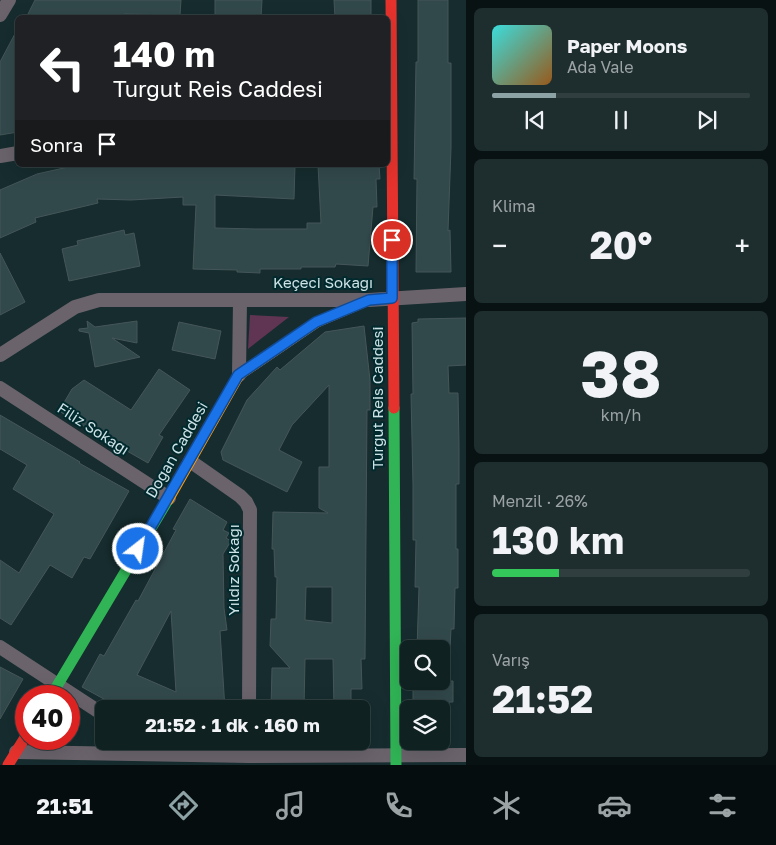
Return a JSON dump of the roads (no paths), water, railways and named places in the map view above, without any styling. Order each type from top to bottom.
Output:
[{"type":"street","points":[[0,15],[9,0]]},
{"type":"street","name":"Turgut Reis Caddesi","points":[[391,0],[390,143],[396,760]]},
{"type":"street","points":[[0,156],[15,154]]},
{"type":"street","name":"Keçeci Sokağı","points":[[0,355],[75,307],[99,300],[369,300],[466,294]]},
{"type":"street","name":"Doğan Caddesi","points":[[238,375],[240,300]]},
{"type":"street","name":"Doğan Caddesi","points":[[58,685],[190,461],[238,375],[316,322],[369,300]]},
{"type":"street","name":"Filiz Sokağı","points":[[0,388],[168,498]]},
{"type":"street","name":"Yıldız Sokağı","points":[[190,461],[240,496],[250,510],[249,700]]},
{"type":"street","points":[[0,647],[47,685]]},
{"type":"street","points":[[80,703],[95,711]]},
{"type":"street","points":[[159,750],[165,754]]},
{"type":"street","points":[[249,750],[249,756]]},
{"type":"street","points":[[8,765],[16,752],[396,760],[466,755]]}]
